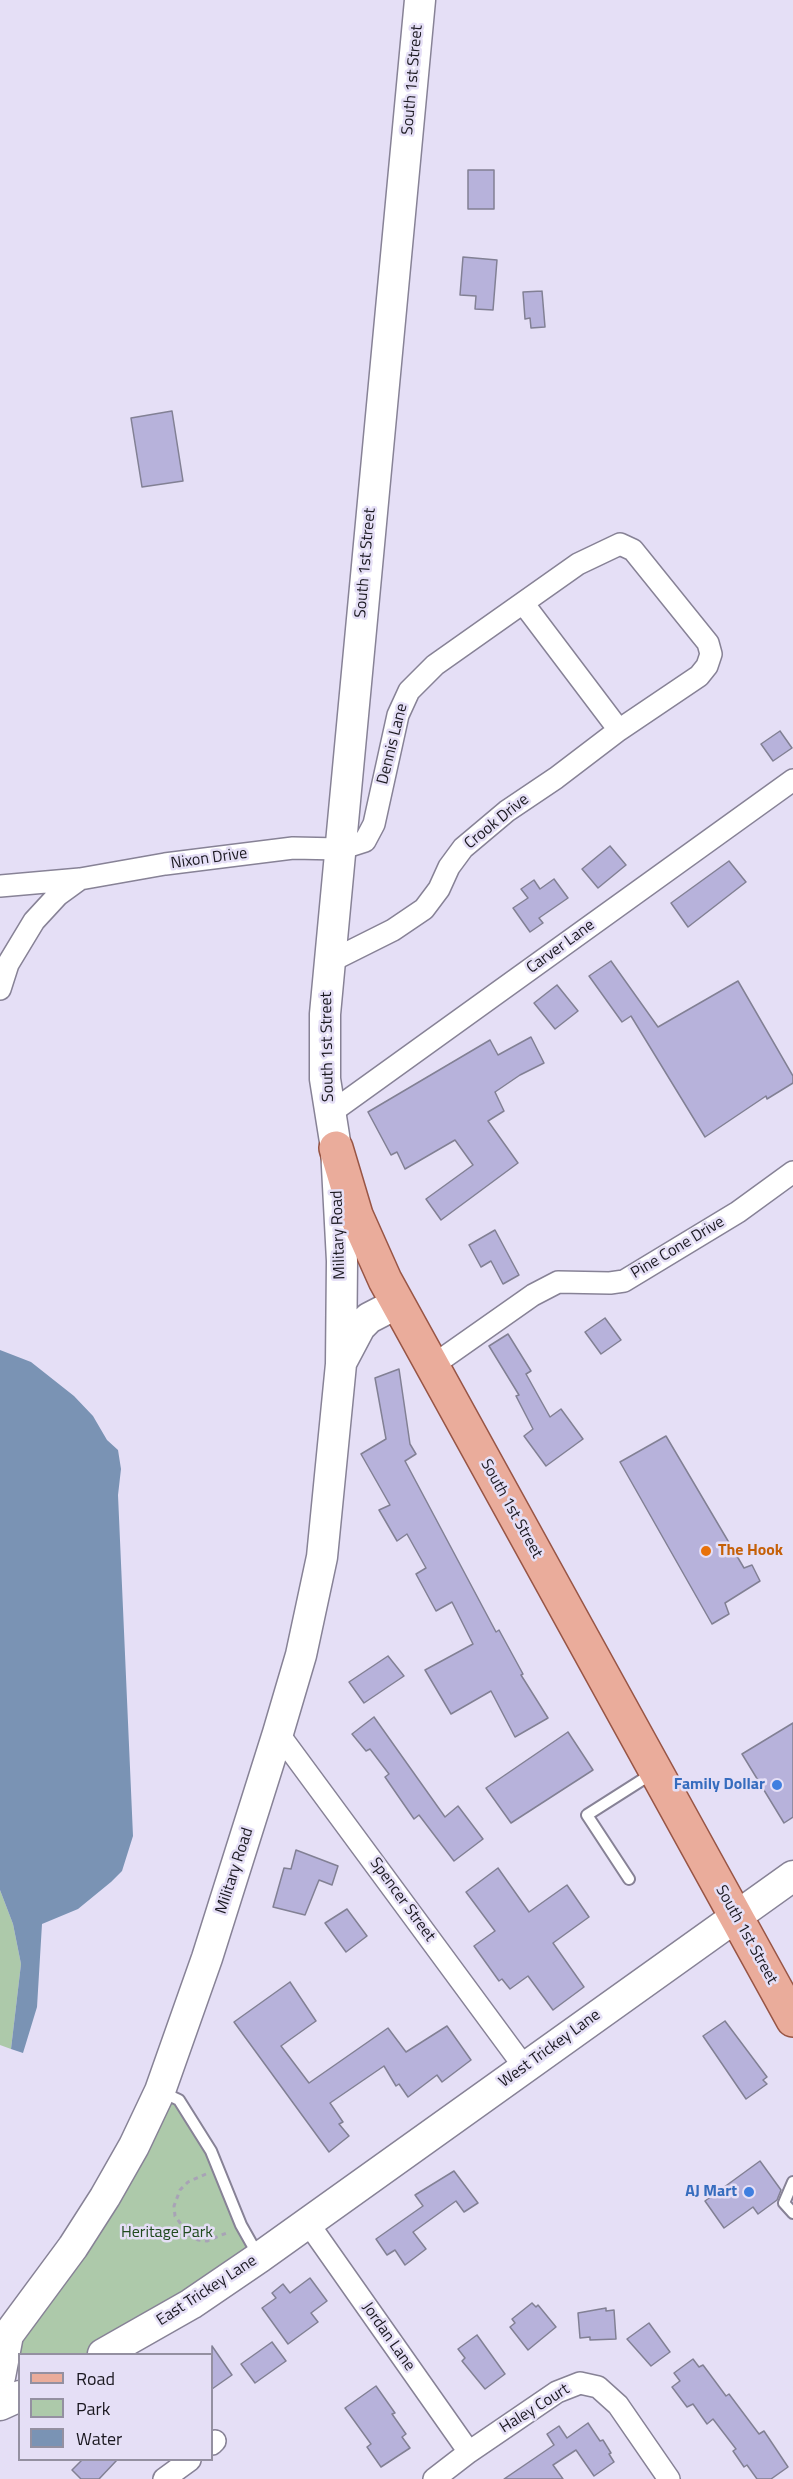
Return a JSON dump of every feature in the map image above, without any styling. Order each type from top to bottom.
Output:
[{"type":"main road","name":"South 1st Street","points":[[420,0],[329,962],[325,1025],[325,1079],[329,1114],[336,1148],[356,1215],[391,1291],[793,2020]]},
{"type":"main road","name":"Military Road","points":[[0,2377],[8,2335],[73,2247],[105,2196],[134,2146],[160,2091],[207,1958],[301,1655],[322,1557],[341,1364],[342,1261],[336,1148]]},
{"type":"main road","name":"Military Road","points":[[340,1322],[342,1303],[348,1292],[366,1281],[391,1291],[360,1327],[341,1364]]},
{"type":"main road","name":"West Trickey Lane","points":[[308,2223],[735,1915],[793,1876]]},
{"type":"main road","name":"East Trickey Lane","points":[[106,2353],[191,2304],[308,2223]]},
{"type":"main road","points":[[8,2335],[18,2364]]},
{"type":"main road","points":[[0,2405],[18,2397]]},
{"type":"street","name":"Dennis Lane","points":[[340,849],[365,841],[374,824],[398,715],[409,691],[435,665],[578,564],[620,544],[633,550],[708,643],[711,654],[707,666],[699,676],[619,730]]},
{"type":"street","points":[[523,603],[619,730]]},
{"type":"street","name":"Crook Drive","points":[[329,962],[393,930],[424,909],[439,889],[449,867],[464,848],[507,811],[556,778],[619,730]]},
{"type":"street","name":"Carver Lane","points":[[329,1114],[793,780]]},
{"type":"street","name":"Nixon Drive","points":[[0,886],[23,882],[80,879],[165,864],[293,848],[340,849]]},
{"type":"street","name":"Nixon Drive","points":[[0,989],[8,964],[34,921],[58,896],[80,879]]},
{"type":"street","name":"Pine Cone Drive","points":[[432,1366],[533,1295],[558,1282],[624,1281],[738,1212],[793,1172]]},
{"type":"street","name":"Spencer Street","points":[[278,1733],[525,2068]]},
{"type":"street","name":"Jordan Lane","points":[[308,2223],[469,2452]]},
{"type":"street","name":"Haley Court","points":[[434,2479],[469,2452],[557,2392],[580,2383],[598,2387],[618,2405],[669,2479]]},
{"type":"street","points":[[164,2479],[189,2461]]},
{"type":"lane","points":[[629,1879],[586,1815],[656,1772]]},
{"type":"lane","points":[[160,2091],[179,2100],[211,2151],[241,2225],[260,2257]]},
{"type":"lane","points":[[793,2182],[784,2203],[793,2213]]},
{"type":"path","points":[[218,2169],[188,2182],[180,2190],[174,2206],[175,2216],[189,2235],[198,2240],[217,2238],[241,2225]]},
{"type":"green space","points":[[0,1890],[13,1924],[21,1964],[11,2049],[0,2045]]},
{"type":"green space","name":"Heritage Park","points":[[160,2091],[179,2100],[260,2257],[105,2353],[18,2353],[18,2367],[8,2335]]},
{"type":"water","points":[[0,1350],[31,1362],[74,1396],[93,1416],[107,1440],[118,1450],[121,1469],[118,1495],[133,1836],[122,1871],[111,1882],[78,1909],[42,1924],[37,2007],[23,2053],[11,2049],[21,1964],[13,1924],[0,1890]]},
{"type":"building","points":[[468,170],[494,170],[494,209],[468,209]]},
{"type":"building","points":[[463,257],[497,260],[493,310],[475,309],[476,296],[460,295]]},
{"type":"building","points":[[542,291],[545,327],[531,328],[530,318],[525,319],[523,292]]},
{"type":"building","points":[[172,411],[183,481],[142,487],[131,418]]},
{"type":"building","points":[[780,731],[792,748],[773,761],[761,744]]},
{"type":"building","points":[[610,846],[626,865],[598,888],[582,869]]},
{"type":"building","points":[[729,861],[746,882],[688,927],[671,903]]},
{"type":"building","points":[[554,879],[568,898],[539,918],[543,923],[530,932],[513,908],[528,898],[521,889],[534,880],[540,889]]},
{"type":"building","points":[[611,961],[658,1027],[738,981],[793,1076],[793,1083],[767,1099],[766,1096],[705,1137],[631,1016],[622,1022],[589,976]]},
{"type":"building","points":[[557,985],[578,1011],[555,1029],[534,1003]]},
{"type":"building","points":[[531,1037],[544,1063],[520,1075],[495,1092],[504,1111],[488,1121],[518,1163],[441,1220],[426,1199],[473,1165],[455,1140],[405,1169],[397,1152],[391,1155],[368,1112],[490,1040],[498,1055]]},
{"type":"building","points":[[495,1230],[519,1275],[503,1284],[491,1261],[481,1267],[469,1245]]},
{"type":"building","points":[[605,1318],[621,1340],[601,1354],[585,1332]]},
{"type":"building","points":[[508,1334],[531,1371],[526,1374],[550,1417],[561,1409],[583,1439],[546,1466],[524,1436],[533,1429],[516,1396],[519,1395],[489,1346]]},
{"type":"building","points":[[399,1369],[410,1444],[416,1454],[405,1461],[496,1632],[499,1630],[523,1674],[521,1675],[548,1718],[515,1737],[491,1691],[451,1714],[425,1670],[473,1644],[452,1602],[436,1611],[416,1574],[426,1568],[407,1534],[397,1541],[379,1510],[390,1505],[361,1454],[386,1439],[375,1378]]},
{"type":"building","points":[[666,1436],[744,1568],[752,1565],[760,1581],[725,1603],[729,1614],[712,1624],[620,1462]]},
{"type":"building","points":[[388,1656],[404,1676],[364,1703],[349,1682]]},
{"type":"building","points":[[374,1717],[445,1817],[458,1806],[483,1839],[454,1861],[419,1815],[414,1819],[385,1777],[389,1774],[370,1749],[366,1751],[352,1734]]},
{"type":"building","name":"Family Dollar","points":[[793,1723],[793,1817],[784,1823],[742,1754]]},
{"type":"building","points":[[568,1732],[593,1770],[511,1823],[486,1788]]},
{"type":"building","points":[[296,1850],[338,1866],[332,1885],[319,1880],[305,1915],[273,1907],[284,1868],[291,1869]]},
{"type":"building","points":[[498,1868],[529,1912],[567,1885],[589,1917],[553,1943],[584,1987],[553,2010],[528,1976],[510,1989],[502,1979],[499,1981],[474,1946],[495,1931],[466,1892]]},
{"type":"building","points":[[347,1909],[367,1936],[346,1952],[325,1923]]},
{"type":"building","points":[[290,1982],[316,2021],[281,2046],[309,2083],[388,2028],[406,2052],[447,2026],[471,2060],[442,2082],[437,2075],[408,2097],[399,2084],[396,2086],[384,2066],[330,2103],[343,2122],[339,2124],[349,2136],[329,2152],[234,2022]]},
{"type":"building","points":[[725,2021],[767,2077],[763,2080],[767,2084],[746,2099],[703,2036]]},
{"type":"building","name":"AJ Mart","points":[[760,2161],[781,2190],[777,2200],[758,2214],[753,2207],[724,2228],[705,2201]]},
{"type":"building","points":[[454,2171],[478,2203],[464,2212],[456,2201],[413,2232],[426,2249],[405,2265],[395,2250],[387,2255],[376,2239],[423,2206],[415,2195]]},
{"type":"building","points":[[310,2278],[327,2301],[311,2313],[318,2322],[288,2344],[262,2308],[276,2298],[272,2293],[283,2284],[290,2293]]},
{"type":"building","points":[[532,2303],[536,2307],[538,2305],[556,2327],[528,2350],[510,2327],[515,2323],[512,2319]]},
{"type":"building","points":[[606,2308],[606,2311],[614,2310],[616,2339],[580,2338],[578,2313]]},
{"type":"building","points":[[649,2323],[670,2352],[651,2366],[627,2339]]},
{"type":"building","points":[[477,2335],[505,2374],[485,2389],[462,2361],[465,2358],[458,2349]]},
{"type":"building","points":[[272,2342],[286,2361],[255,2383],[241,2364]]},
{"type":"building","points":[[212,2346],[232,2375],[213,2388],[213,2353]]},
{"type":"building","points":[[693,2359],[699,2367],[703,2365],[726,2396],[729,2394],[759,2434],[764,2431],[788,2467],[771,2479],[757,2479],[747,2465],[744,2467],[733,2451],[736,2449],[713,2419],[707,2424],[693,2404],[687,2407],[672,2387],[680,2381],[674,2373]]},
{"type":"building","points":[[376,2386],[395,2413],[392,2414],[406,2434],[402,2437],[410,2448],[381,2467],[367,2447],[371,2444],[345,2408]]},
{"type":"building","points":[[588,2423],[600,2441],[603,2440],[614,2462],[594,2476],[576,2450],[553,2465],[563,2479],[504,2479],[554,2445],[547,2434],[559,2426],[567,2438]]},
{"type":"building","points":[[81,2461],[116,2461],[99,2479],[81,2479],[72,2470]]},
{"type":"place","name":"The Hook","points":[[706,1551]]},
{"type":"place","name":"Family Dollar","points":[[777,1785]]},
{"type":"place","name":"AJ Mart","points":[[749,2192]]}]
